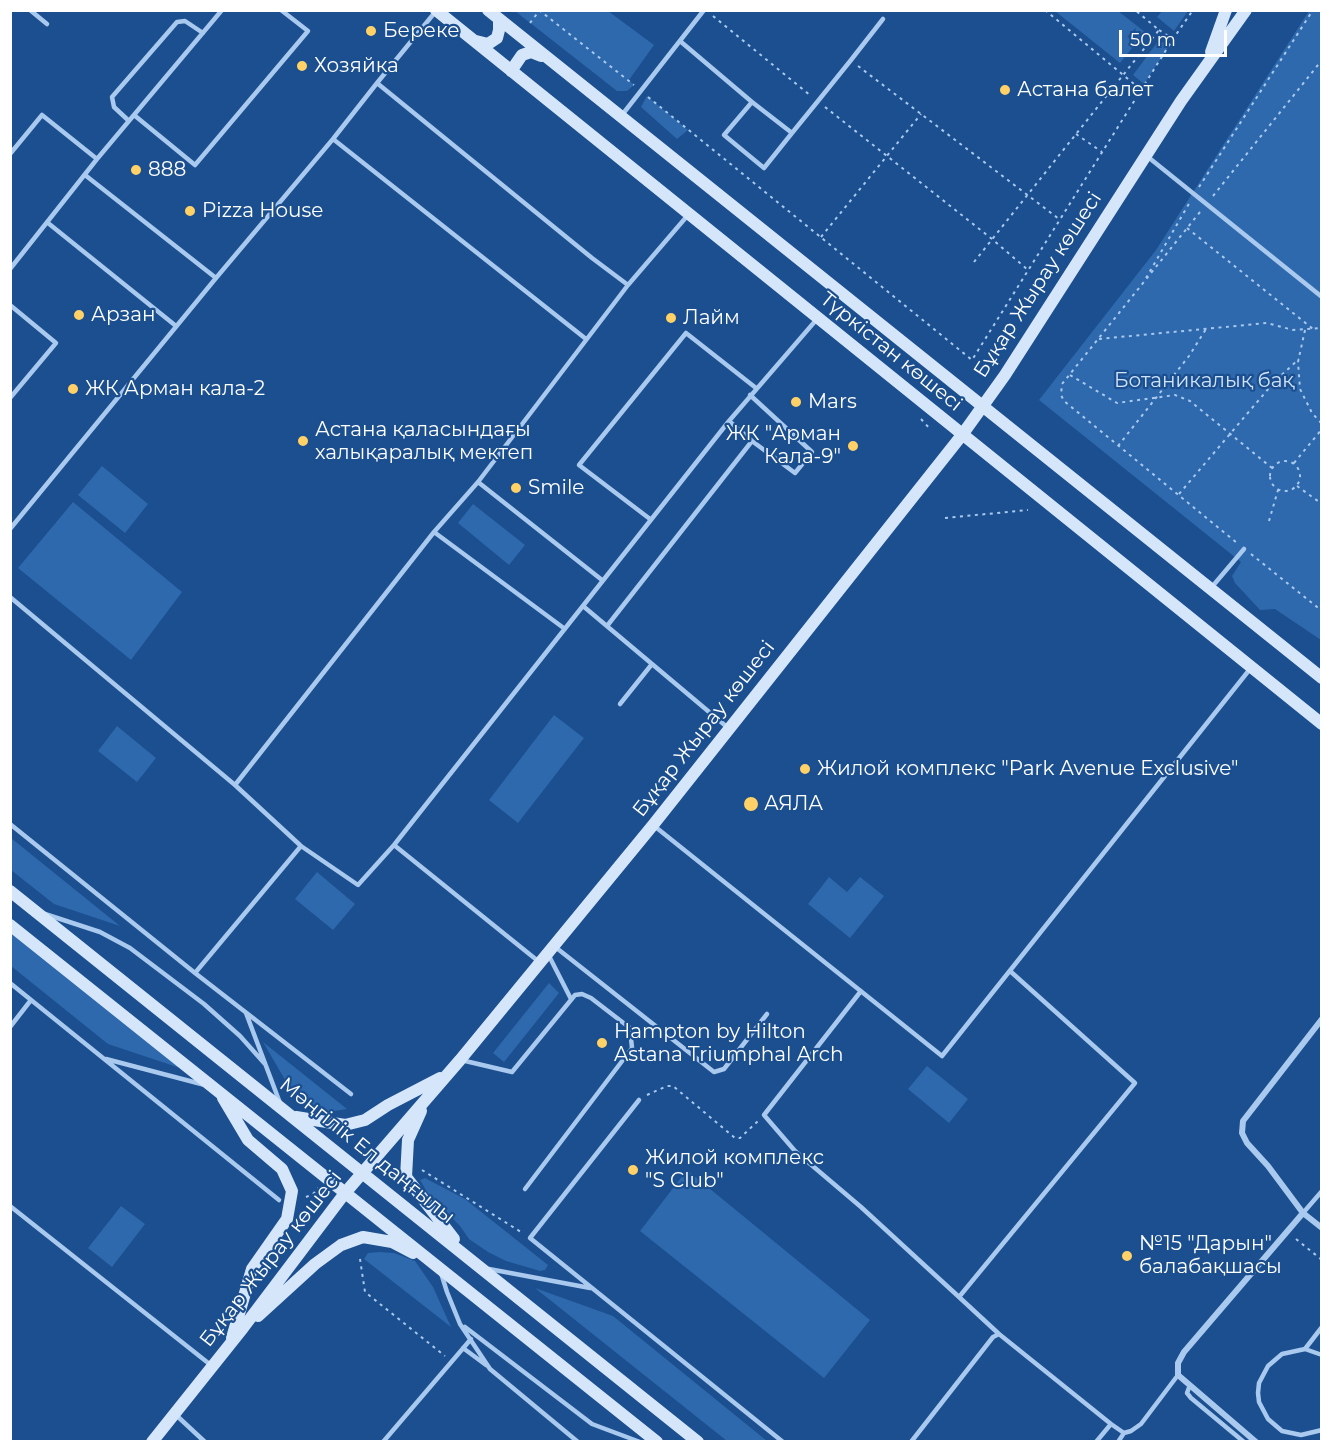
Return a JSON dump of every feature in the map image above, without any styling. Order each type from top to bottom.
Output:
[{"type":"main road","name":"Түркістан көшесі","points":[[488,10],[1322,678]]},
{"type":"main road","points":[[1206,65],[1226,10]]},
{"type":"main road","name":"Бұқар Жырау көшесі","points":[[152,1442],[230,1345],[345,1193],[548,954],[730,729],[962,435],[1005,375],[1206,65],[1246,10]]},
{"type":"main road","name":"Түркістан көшесі","points":[[436,11],[1322,724]]},
{"type":"main road","points":[[472,39],[488,44],[497,38],[500,30],[499,20]]},
{"type":"main road","points":[[511,71],[518,59],[531,52],[550,61]]},
{"type":"main road","name":"Мәңгілік Ел даңғылы","points":[[10,891],[698,1442]]},
{"type":"main road","points":[[10,925],[657,1442]]},
{"type":"main road","points":[[287,1112],[345,1125],[365,1120],[388,1105],[447,1075]]},
{"type":"main road","points":[[218,1090],[248,1140],[282,1169],[292,1191],[287,1219],[252,1269],[230,1345]]},
{"type":"main road","points":[[430,1095],[408,1140],[406,1177],[465,1255]]},
{"type":"main road","points":[[243,1328],[323,1258],[341,1245],[363,1237],[392,1242],[440,1268]]},
{"type":"street","points":[[1322,1019],[1243,1120],[1242,1133],[1247,1143],[1304,1213],[1322,1228]]},
{"type":"street","points":[[1256,1442],[1178,1375],[1178,1363],[1184,1352],[1304,1213]]},
{"type":"lane","points":[[30,10],[47,24]]},
{"type":"lane","points":[[10,269],[97,159],[222,10]]},
{"type":"lane","points":[[134,115],[195,165],[308,31],[280,10]]},
{"type":"lane","points":[[620,117],[705,10]]},
{"type":"lane","points":[[10,529],[436,11]]},
{"type":"lane","points":[[752,102],[724,135],[764,168],[883,19]]},
{"type":"lane","points":[[129,121],[114,107],[112,97],[177,22],[185,21],[203,33]]},
{"type":"lane","points":[[680,41],[792,133]]},
{"type":"lane","points":[[377,83],[628,285]]},
{"type":"lane","points":[[10,154],[42,115],[97,159]]},
{"type":"lane","points":[[333,138],[586,339]]},
{"type":"lane","points":[[1146,156],[1322,297]]},
{"type":"lane","points":[[85,175],[216,278]]},
{"type":"lane","points":[[235,785],[434,532],[478,482],[628,285],[688,215]]},
{"type":"lane","points":[[48,223],[176,326]]},
{"type":"lane","points":[[10,305],[56,343],[10,398]]},
{"type":"lane","points":[[10,597],[235,785],[301,846],[358,885],[394,845],[750,395],[817,318]]},
{"type":"lane","points":[[650,519],[579,465],[686,333],[756,388]]},
{"type":"lane","points":[[729,421],[795,473],[812,452],[750,395]]},
{"type":"lane","points":[[607,626],[753,441]]},
{"type":"lane","points":[[478,482],[602,580]]},
{"type":"lane","points":[[434,532],[565,629]]},
{"type":"lane","points":[[1210,589],[1245,549]]},
{"type":"lane","points":[[583,606],[730,729]]},
{"type":"lane","points":[[620,704],[652,664]]},
{"type":"lane","points":[[653,825],[942,1056],[1251,667]]},
{"type":"lane","points":[[10,824],[195,973],[351,1094]]},
{"type":"lane","points":[[394,845],[714,1072],[724,1069],[767,1014]]},
{"type":"lane","points":[[195,973],[301,846]]},
{"type":"lane","points":[[35,910],[100,932],[130,948],[204,1004],[240,1036],[265,1064]]},
{"type":"lane","points":[[548,954],[571,999]]},
{"type":"lane","points":[[959,1297],[1135,1083],[1010,971]]},
{"type":"lane","points":[[10,983],[279,1200]]},
{"type":"lane","points":[[861,991],[764,1115],[795,1151],[861,1207],[999,1334],[1124,1433]]},
{"type":"lane","points":[[460,1060],[512,1072],[571,999],[582,993],[630,1028],[632,1048],[525,1189]]},
{"type":"lane","points":[[10,1027],[31,1000]]},
{"type":"lane","points":[[246,1013],[265,1064],[287,1112]]},
{"type":"lane","points":[[103,1058],[218,1090]]},
{"type":"lane","points":[[639,1100],[530,1238],[783,1442]]},
{"type":"lane","points":[[1304,1213],[1322,1191]]},
{"type":"lane","points":[[10,1206],[212,1366]]},
{"type":"lane","points":[[440,1268],[460,1324],[490,1369]]},
{"type":"lane","points":[[482,1268],[592,1289]]},
{"type":"lane","points":[[460,1324],[592,1424],[640,1442]]},
{"type":"lane","points":[[1305,1349],[1322,1327]]},
{"type":"lane","points":[[911,1442],[993,1337],[999,1334]]},
{"type":"lane","points":[[383,1442],[471,1339]]},
{"type":"lane","points":[[463,1348],[578,1442]]},
{"type":"lane","points":[[1322,1356],[1305,1349],[1282,1354],[1268,1366],[1259,1383],[1259,1402],[1268,1419],[1282,1431],[1301,1435],[1322,1430]]},
{"type":"lane","points":[[1118,1442],[1124,1433],[1141,1424],[1178,1375]]},
{"type":"lane","points":[[1190,1385],[1187,1392],[1191,1398],[1242,1441]]},
{"type":"lane","points":[[174,1414],[205,1442]]},
{"type":"lane","points":[[1096,1442],[1111,1425]]},
{"type":"path","points":[[705,10],[1028,270]]},
{"type":"path","points":[[1045,10],[1141,90]]},
{"type":"path","points":[[1135,10],[1173,39]]},
{"type":"path","points":[[530,22],[539,11],[972,360],[1193,10]]},
{"type":"path","points":[[1140,287],[1194,196],[1312,10]]},
{"type":"path","points":[[974,262],[1159,30]]},
{"type":"path","points":[[851,60],[1059,219]]},
{"type":"path","points":[[1322,60],[1062,384],[1061,395],[1064,401],[1118,446],[1322,611]]},
{"type":"path","points":[[821,237],[921,114]]},
{"type":"path","points":[[1076,134],[1102,152]]},
{"type":"path","points":[[1187,228],[1313,329]]},
{"type":"path","points":[[1099,339],[1267,323],[1293,330],[1322,328]]},
{"type":"path","points":[[1118,446],[1189,356],[1206,329]]},
{"type":"path","points":[[1305,330],[1299,359],[1300,389],[1312,413],[1322,424]]},
{"type":"path","points":[[1178,494],[1275,381],[1299,359]]},
{"type":"path","points":[[1070,375],[1117,403],[1175,395],[1190,401],[1272,468]]},
{"type":"path","points":[[1294,463],[1322,429]]},
{"type":"path","points":[[1280,461],[1294,463],[1300,472],[1297,486],[1288,491],[1278,489],[1271,482],[1272,468],[1280,461]]},
{"type":"path","points":[[1297,486],[1322,504]]},
{"type":"path","points":[[1269,521],[1278,489]]},
{"type":"path","points":[[945,518],[1029,510]]},
{"type":"path","points":[[639,1100],[656,1090],[673,1086],[735,1138],[740,1138],[764,1115]]},
{"type":"path","points":[[422,1170],[530,1238]]},
{"type":"path","points":[[303,1198],[313,1194],[321,1184]]},
{"type":"path","points":[[1287,1232],[1322,1260]]},
{"type":"path","points":[[360,1259],[365,1292],[452,1362]]},
{"type":"green space","points":[[1163,10],[1188,11],[1174,31],[1157,17]]},
{"type":"green space","points":[[515,11],[608,11],[654,45],[629,80],[634,85],[627,91],[617,91]]},
{"type":"green space","points":[[1055,11],[1118,11],[1145,32],[1120,63]]},
{"type":"green space","name":"Ботаникалық бақ","points":[[1309,11],[1321,11],[1321,640],[1275,609],[1260,610],[1235,583],[1232,576],[1241,562],[1039,400],[1156,250]]},
{"type":"green space","points":[[1159,40],[1169,46],[1144,84],[1133,75]]},
{"type":"green space","points":[[647,96],[688,130],[677,139],[641,107]]},
{"type":"green space","points":[[102,466],[148,504],[125,533],[78,495]]},
{"type":"green space","points":[[73,502],[182,592],[131,660],[18,568]]},
{"type":"green space","points":[[473,504],[525,545],[509,565],[458,523]]},
{"type":"green space","points":[[554,715],[584,738],[518,823],[489,800]]},
{"type":"green space","points":[[117,726],[156,758],[137,782],[98,751]]},
{"type":"green space","points":[[11,838],[120,926],[54,904],[11,870]]},
{"type":"green space","points":[[317,872],[355,904],[333,930],[295,899]]},
{"type":"green space","points":[[829,877],[847,892],[860,877],[884,896],[850,938],[808,904]]},
{"type":"green space","points":[[10,932],[183,1069],[108,1044],[11,966]]},
{"type":"green space","points":[[549,983],[559,993],[504,1062],[493,1053]]},
{"type":"green space","points":[[263,1042],[347,1109],[329,1112],[314,1109],[295,1097]]},
{"type":"green space","points":[[927,1066],[968,1099],[949,1123],[908,1089]]},
{"type":"green space","points":[[687,1170],[870,1320],[824,1378],[640,1231]]},
{"type":"green space","points":[[425,1178],[465,1199],[548,1265],[545,1270],[540,1271],[506,1261],[469,1239],[460,1226],[427,1192],[420,1180]]},
{"type":"green space","points":[[121,1206],[145,1224],[112,1267],[88,1248]]},
{"type":"green space","points":[[368,1253],[394,1253],[415,1261],[433,1287],[451,1327],[364,1259]]},
{"type":"green space","points":[[535,1288],[613,1316],[767,1441],[727,1441]]},
{"type":"place","name":"Береке","points":[[371,31]]},
{"type":"place","name":"Хозяйка","points":[[302,66]]},
{"type":"place","name":"Астана балет","points":[[1005,90]]},
{"type":"place","name":"888","points":[[136,170]]},
{"type":"place","name":"Pizza House","points":[[190,211]]},
{"type":"place","name":"Арзан","points":[[79,315]]},
{"type":"place","name":"Лайм","points":[[671,318]]},
{"type":"place","name":"ЖК Арман кала-2","points":[[73,389]]},
{"type":"place","name":"Mars","points":[[796,402]]},
{"type":"place","name":"Астана қаласындағы халықаралық мектеп","points":[[303,441]]},
{"type":"place","name":"ЖК \"Арман Кала-9\"","points":[[853,446]]},
{"type":"place","name":"Smile","points":[[516,488]]},
{"type":"place","name":"Жилой комплекс \"Park Avenue Exclusive\"","points":[[805,769]]},
{"type":"place","name":"АЯЛА","points":[[751,804]]},
{"type":"place","name":"Hampton by Hilton Astana Triumphal Arch","points":[[602,1043]]},
{"type":"place","name":"Жилой комплекс \"S Club\"","points":[[633,1170]]},
{"type":"place","name":"№15 \"Дарын\" балабақшасы","points":[[1127,1256]]}]
